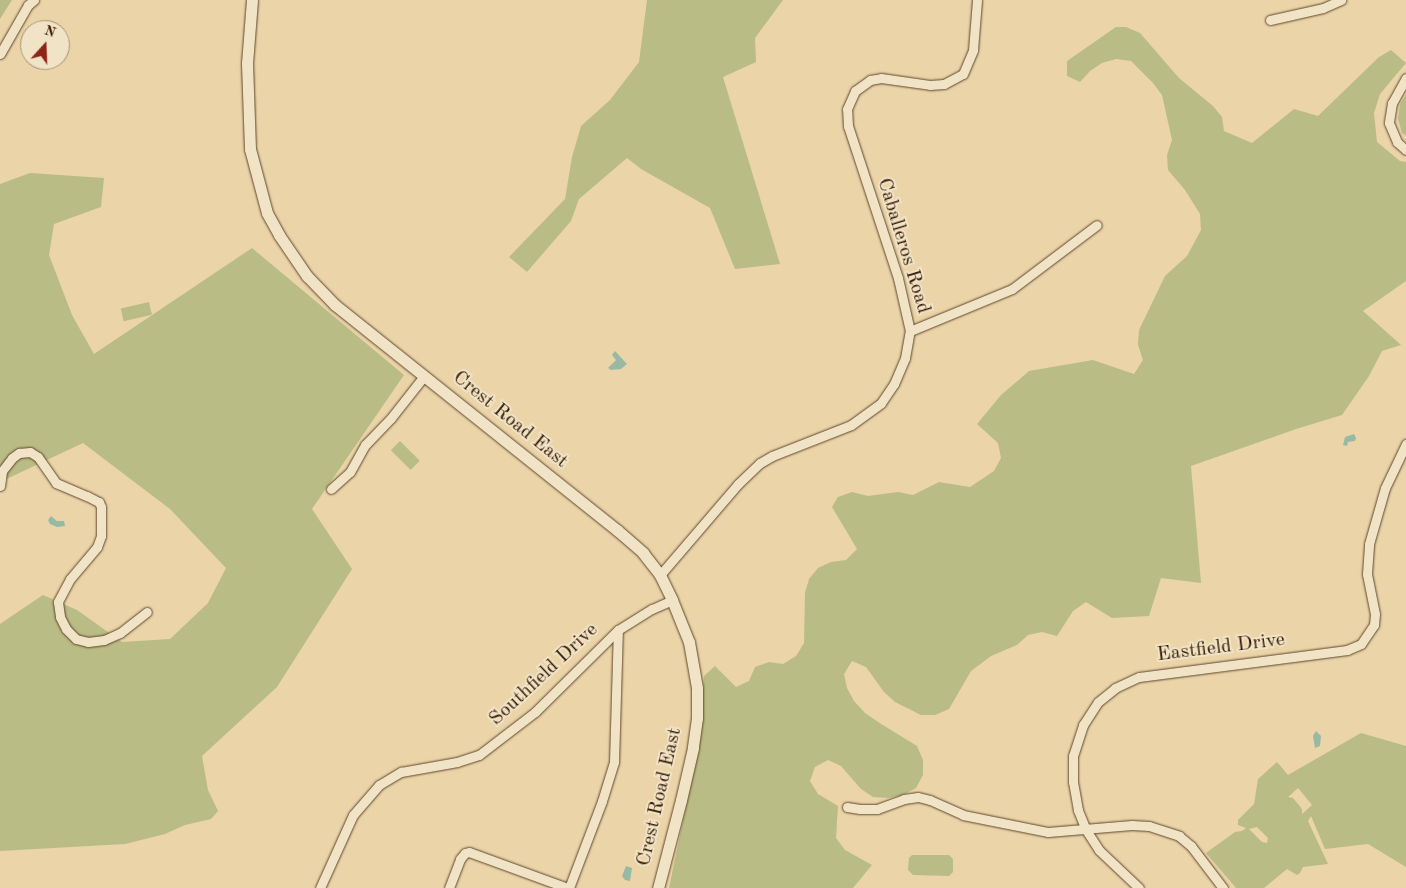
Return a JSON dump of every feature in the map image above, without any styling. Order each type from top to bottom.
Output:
[{"type":"street","points":[[0,54],[28,5],[34,0]]},
{"type":"street","name":"Crest Road East","points":[[252,0],[247,63],[248,133],[267,213],[279,235],[307,276],[335,305],[617,530],[643,553],[660,575],[672,600],[691,650],[697,688],[696,718],[685,783],[658,888]]},
{"type":"street","name":"Caballeros Road","points":[[660,575],[738,484],[760,463],[772,456],[851,425],[881,403],[894,384],[905,358],[910,331],[898,278],[848,126],[847,109],[855,92],[870,80],[881,78],[930,85],[944,84],[963,74],[973,50],[977,0]]},
{"type":"street","points":[[1270,20],[1323,8],[1341,0]]},
{"type":"street","points":[[1406,78],[1392,103],[1389,123],[1397,142],[1406,150]]},
{"type":"street","points":[[910,331],[1012,289],[1097,225]]},
{"type":"street","points":[[331,489],[350,472],[365,444],[391,418],[424,376]]},
{"type":"street","name":"Eastfield Drive","points":[[1139,888],[1099,850],[1086,830],[1078,810],[1073,782],[1073,756],[1083,725],[1098,702],[1115,688],[1139,677],[1347,650],[1361,644],[1370,634],[1374,625],[1375,614],[1367,574],[1369,544],[1384,488],[1405,447]]},
{"type":"street","points":[[0,486],[2,471],[12,458],[19,453],[30,452],[38,457],[56,483],[87,496],[98,502],[101,507],[101,536],[98,547],[70,579],[58,602],[60,617],[66,629],[76,639],[88,642],[104,640],[120,633],[147,612]]},
{"type":"street","name":"Southfield Drive","points":[[320,888],[353,815],[379,785],[401,772],[457,762],[479,755],[535,712],[618,630],[672,600]]},
{"type":"street","points":[[448,888],[460,859],[465,853],[469,852],[569,888],[602,801],[614,762],[618,630]]},
{"type":"street","points":[[847,806],[860,809],[878,809],[904,799],[918,797],[930,800],[963,815],[1048,832],[1132,825],[1165,830],[1179,836],[1191,846],[1223,888]]},
{"type":"green space","points":[[0,0],[12,0],[0,19]]},
{"type":"green space","points":[[647,0],[783,0],[755,38],[756,62],[723,77],[780,264],[735,269],[710,208],[641,169],[627,158],[579,199],[571,221],[527,272],[509,257],[565,199],[572,157],[581,126],[610,100],[639,62]]},
{"type":"green space","points":[[1116,27],[1126,27],[1140,33],[1179,78],[1213,106],[1222,117],[1224,131],[1252,143],[1294,109],[1318,116],[1379,57],[1391,50],[1406,63],[1380,94],[1374,113],[1377,142],[1400,161],[1406,162],[1406,281],[1363,311],[1401,345],[1382,351],[1369,376],[1342,415],[1191,466],[1201,583],[1161,578],[1149,616],[1112,618],[1086,602],[1073,611],[1057,636],[1042,632],[1028,635],[1017,645],[991,656],[971,671],[949,709],[935,715],[921,715],[895,702],[884,692],[866,667],[852,661],[844,674],[847,688],[854,701],[865,713],[917,746],[923,760],[923,775],[916,788],[903,795],[888,798],[873,797],[861,789],[841,766],[828,760],[815,767],[810,781],[818,794],[838,806],[836,838],[845,850],[872,865],[853,888],[669,888],[698,748],[704,676],[715,666],[736,687],[749,681],[755,667],[769,662],[783,664],[796,656],[804,643],[805,593],[809,579],[818,568],[831,562],[846,560],[857,549],[832,507],[838,497],[852,492],[868,496],[898,492],[913,495],[939,482],[970,487],[994,471],[1001,458],[998,443],[977,424],[1001,395],[1029,371],[1093,360],[1134,374],[1143,360],[1138,345],[1139,330],[1165,276],[1187,256],[1201,230],[1200,214],[1185,190],[1168,170],[1167,155],[1172,140],[1162,95],[1153,83],[1131,61],[1116,59],[1102,63],[1090,71],[1080,82],[1067,76],[1067,61]]},
{"type":"green space","points":[[1406,95],[1406,136],[1402,133],[1398,119],[1400,104]]},
{"type":"green space","points":[[30,173],[104,178],[101,207],[54,224],[49,255],[72,315],[94,354],[252,248],[404,375],[312,509],[352,569],[277,687],[202,756],[208,790],[218,811],[211,819],[185,825],[165,834],[125,844],[0,851],[0,624],[43,595],[77,610],[122,642],[170,639],[208,603],[226,568],[170,509],[83,443],[0,482],[0,184]]},
{"type":"green space","points":[[149,302],[152,315],[124,321],[121,309]]},
{"type":"green space","points":[[400,441],[420,461],[411,470],[391,450]]},
{"type":"green space","points":[[1361,733],[1406,746],[1406,867],[1368,844],[1325,849],[1311,816],[1308,821],[1328,864],[1303,867],[1297,875],[1287,869],[1264,888],[1236,888],[1206,853],[1235,832],[1246,828],[1238,825],[1238,820],[1254,804],[1258,779],[1277,762],[1288,775]],"holes":[[[1298,788],[1312,805],[1302,814],[1302,809],[1293,798],[1288,797]],[[1257,827],[1268,838],[1267,843],[1262,842],[1249,829]]]},
{"type":"green space","points":[[912,855],[949,855],[953,859],[953,872],[949,876],[913,875],[908,870],[909,858]]},
{"type":"shaded area","points":[[615,351],[627,364],[621,369],[611,370],[608,368],[616,360],[612,355]]},
{"type":"shaded area","points":[[1354,434],[1355,441],[1348,442],[1347,446],[1343,445],[1345,437]]},
{"type":"shaded area","points":[[51,516],[57,521],[64,521],[65,526],[57,527],[50,524],[48,520]]},
{"type":"shaded area","points":[[1316,731],[1321,736],[1320,746],[1315,748],[1313,736]]},
{"type":"shaded area","points":[[626,866],[632,868],[630,881],[625,880],[622,876]]}]
